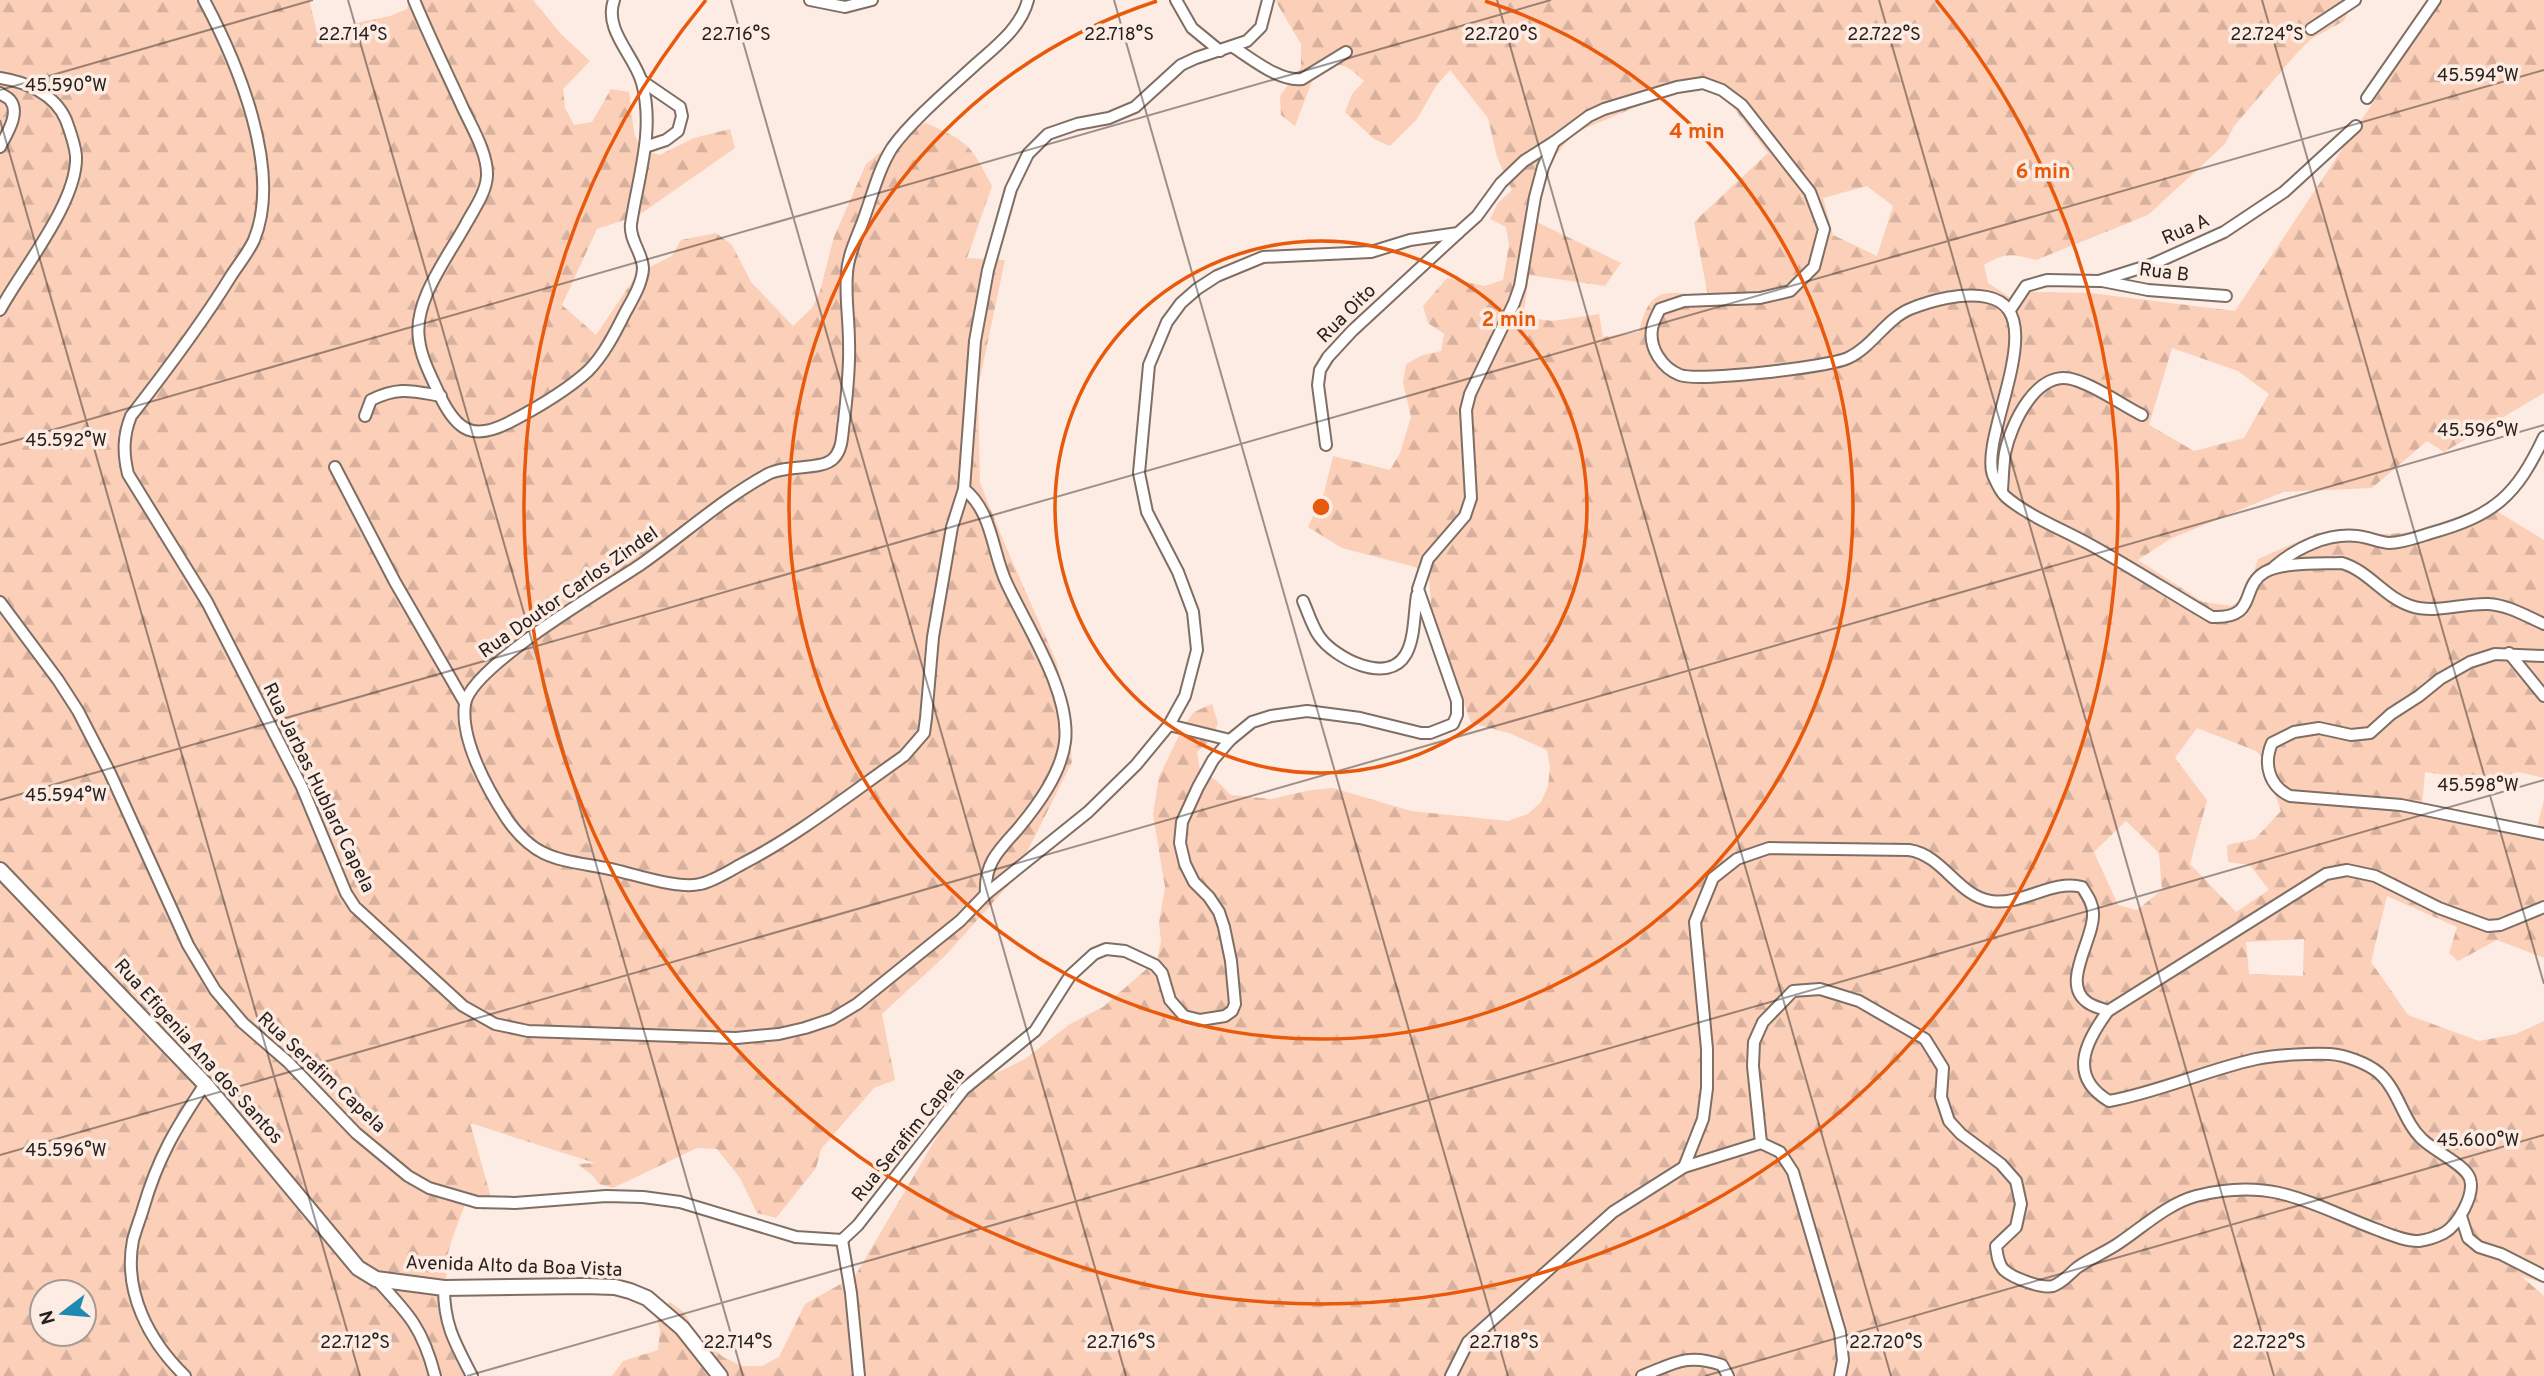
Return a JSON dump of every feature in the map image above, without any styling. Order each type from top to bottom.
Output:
[{"type":"street","name":"Rua Jarbas Hublard Capela","points":[[204,0],[235,66],[254,119],[262,190],[260,213],[254,240],[223,289],[131,416],[123,440],[124,458],[134,485],[207,602],[302,787],[346,893],[355,907],[463,1006],[495,1024],[528,1031],[737,1038],[805,1028],[832,1019],[857,1004],[960,921],[986,894],[1088,812],[1136,765],[1169,725],[1185,696],[1197,650],[1193,612],[1178,572],[1147,512],[1139,473],[1149,365],[1167,322],[1181,303],[1197,289],[1217,276],[1250,261],[1264,257],[1371,252],[1410,240],[1458,233]]},
{"type":"street","points":[[414,0],[475,135],[487,174],[480,198],[423,300],[418,319],[419,341],[441,397],[456,421],[466,430],[483,433],[523,415],[562,391],[589,370],[610,341],[641,279],[642,260],[631,233],[648,118],[642,81],[619,39],[613,20],[611,7],[614,0]]},
{"type":"street","points":[[810,0],[845,7],[872,0]]},
{"type":"street","name":"Rua Doutor Carlos Zindel","points":[[465,703],[470,691],[505,658],[755,482],[785,467],[829,463],[839,452],[847,391],[847,268],[883,164],[892,148],[907,132],[1008,35],[1026,10],[1028,0]]},
{"type":"street","points":[[1176,0],[1192,28],[1220,51]]},
{"type":"street","points":[[334,467],[395,582],[465,703],[468,738],[477,764],[494,800],[520,838],[537,851],[557,859],[626,871],[669,883],[699,884],[770,850],[904,756],[923,733],[933,637],[952,527],[964,489],[975,341],[988,271],[1012,190],[1028,154],[1048,134],[1077,124],[1109,118],[1135,107],[1181,65],[1247,41],[1261,27],[1268,0]]},
{"type":"street","points":[[2311,29],[2355,0]]},
{"type":"street","points":[[2367,98],[2435,0]]},
{"type":"street","points":[[1233,47],[1275,72],[1295,80],[1346,52]]},
{"type":"street","points":[[0,78],[16,80],[53,100],[64,115],[76,154],[72,184],[63,208],[16,280],[0,310]]},
{"type":"street","points":[[642,81],[680,107],[682,116],[678,131],[666,140],[645,147]]},
{"type":"street","name":"Rua Oito","points":[[1326,446],[1318,385],[1320,370],[1352,331],[1477,216],[1501,183],[1524,161],[1604,108],[1677,87],[1703,83],[1722,90],[1742,105],[1810,192],[1824,229],[1814,267],[1790,291],[1760,298],[1684,301],[1660,309],[1652,328],[1652,345],[1662,363],[1681,375],[1769,371],[1830,363],[1860,351],[1908,310],[1953,297],[1991,297],[1998,299],[2010,310]]},
{"type":"street","points":[[0,93],[10,100],[14,109],[10,126],[0,147]]},
{"type":"street","name":"Rua A","points":[[2010,310],[2026,286],[2047,280],[2099,281],[2153,264],[2224,232],[2284,192],[2356,126]]},
{"type":"street","points":[[1303,601],[1318,635],[1330,649],[1347,661],[1379,669],[1397,664],[1406,654],[1418,589],[1428,559],[1469,508],[1471,498],[1466,410],[1470,394],[1517,294],[1535,197],[1543,167],[1554,142]]},
{"type":"street","name":"Rua B","points":[[2099,281],[2148,290],[2225,296]]},
{"type":"street","points":[[2010,310],[2016,337],[2013,369],[1990,460],[1993,476],[2002,493],[2020,506],[2212,617],[2227,618],[2238,613],[2262,573],[2274,568],[2342,563],[2352,566],[2396,599],[2411,606],[2426,609],[2491,604],[2514,610],[2544,624]]},
{"type":"street","points":[[2002,493],[2005,453],[2014,423],[2035,390],[2046,383],[2061,378],[2074,379],[2142,415]]},
{"type":"street","points":[[365,416],[371,400],[394,390],[404,389],[441,397]]},
{"type":"street","points":[[2274,568],[2290,553],[2318,541],[2339,536],[2357,536],[2381,542],[2399,542],[2444,530],[2493,509],[2506,499],[2531,465],[2544,437]]},
{"type":"street","points":[[964,489],[984,514],[1004,580],[1051,674],[1060,700],[1065,741],[1052,777],[1035,808],[1000,849],[986,871],[986,894]]},
{"type":"street","points":[[1169,725],[1230,740],[1252,722],[1288,712],[1307,711],[1360,718],[1421,733],[1430,733],[1453,724],[1457,715],[1457,701],[1418,589]]},
{"type":"street","name":"Rua Serafim Capela","points":[[0,602],[78,711],[110,773],[188,945],[215,990],[243,1023],[288,1062],[356,1133],[408,1176],[429,1188],[477,1202],[515,1203],[606,1196],[662,1198],[796,1237],[842,1240],[858,1225],[964,1089],[1035,1031],[1076,970],[1094,954],[1107,949],[1125,951],[1145,958],[1157,967],[1164,979],[1170,1000],[1184,1016],[1200,1020],[1225,1016],[1235,1004],[1229,947],[1219,912],[1194,882],[1185,864],[1180,843],[1182,822],[1198,787],[1213,760],[1230,740]]},
{"type":"street","points":[[2509,653],[2544,696]]},
{"type":"street","points":[[2544,656],[2509,653],[2481,657],[2446,674],[2391,714],[2370,733],[2351,735],[2319,729],[2294,732],[2272,743],[2267,754],[2270,775],[2277,790],[2290,796],[2401,805],[2544,834]]},
{"type":"street","points":[[1684,1167],[1703,1119],[1707,1088],[1707,1049],[1695,922],[1713,878],[1737,859],[1769,848],[1909,850],[1920,851],[1977,897],[1992,902],[2071,884],[2082,887],[2092,904],[2094,915],[2076,978],[2077,990],[2089,1004],[2108,1011]]},
{"type":"street","name":"Rua Efigenia Ana dos Santos","points":[[0,870],[205,1084],[358,1268]]},
{"type":"street","points":[[1761,1143],[1753,1066],[1754,1042],[1763,1021],[1793,991],[1820,989],[1859,1001],[1925,1039],[1942,1068],[1941,1097],[1949,1121],[1961,1134],[2001,1164],[2016,1181],[2021,1204],[2016,1227],[1996,1246],[1997,1258],[2004,1270],[2041,1287],[2053,1286],[2066,1279],[2076,1268],[2118,1244],[2174,1206],[2193,1197],[2243,1188],[2279,1193],[2308,1201],[2396,1237],[2417,1241],[2431,1238],[2446,1232],[2461,1216],[2471,1179],[2464,1169],[2435,1151],[2419,1137],[2392,1090],[2378,1073],[2358,1061],[2332,1054],[2257,1059],[2137,1096],[2109,1101],[2096,1093],[2086,1077],[2085,1056],[2090,1036],[2108,1011],[2326,874],[2347,870],[2375,876],[2439,908],[2488,926],[2500,925],[2544,907]]},
{"type":"street","points":[[185,1376],[172,1364],[149,1331],[132,1283],[131,1262],[133,1240],[154,1170],[171,1135],[205,1084]]},
{"type":"street","points":[[1451,1376],[1468,1342],[1612,1212],[1684,1167],[1761,1143],[1780,1152],[1793,1172],[1840,1332],[1843,1360],[1840,1376]]},
{"type":"street","points":[[2461,1216],[2468,1238],[2479,1247],[2501,1254],[2544,1276]]},
{"type":"street","points":[[842,1240],[851,1293],[859,1376]]},
{"type":"street","name":"Avenida Alto da Boa Vista","points":[[358,1268],[376,1279],[444,1287],[585,1286],[615,1287],[630,1291],[647,1298],[682,1328],[720,1376]]},
{"type":"street","points":[[376,1279],[411,1316],[420,1331],[435,1376]]},
{"type":"street","points":[[444,1287],[444,1310],[448,1326],[472,1376]]},
{"type":"street","points":[[1642,1376],[1684,1359],[1705,1359],[1722,1364],[1728,1376]]},
{"type":"green space","points":[[0,0],[309,0],[317,31],[390,16],[407,9],[409,0],[533,0],[562,35],[590,61],[563,89],[565,108],[574,125],[592,122],[611,89],[629,92],[634,133],[641,150],[660,155],[694,138],[730,129],[735,148],[639,215],[597,229],[562,305],[596,335],[638,273],[672,256],[681,240],[716,233],[732,245],[751,282],[793,326],[812,308],[820,291],[834,237],[866,164],[909,129],[926,123],[952,135],[973,153],[992,186],[967,258],[1005,260],[978,388],[980,483],[1057,663],[1069,723],[1072,762],[1013,880],[946,955],[882,1014],[895,1080],[874,1088],[821,1149],[816,1168],[776,1218],[757,1213],[740,1178],[717,1149],[697,1148],[613,1188],[599,1184],[577,1164],[595,1163],[470,1123],[492,1201],[485,1210],[465,1204],[450,1247],[446,1275],[454,1320],[465,1351],[478,1376],[0,1376]]},
{"type":"green space","points":[[1275,0],[2353,0],[2344,21],[2311,39],[2234,126],[2225,144],[2148,215],[2036,260],[2009,255],[1984,265],[1988,283],[2018,303],[2027,292],[2090,293],[2235,311],[2441,0],[2544,0],[2544,393],[2444,452],[2427,441],[2372,488],[2283,492],[2170,539],[2138,560],[2203,602],[2231,606],[2246,597],[2258,559],[2317,533],[2391,534],[2425,530],[2493,509],[2544,540],[2544,778],[2518,772],[2484,781],[2425,772],[2422,805],[2537,827],[2544,800],[2544,958],[2497,940],[2458,961],[2449,953],[2457,927],[2387,896],[2371,962],[2408,1015],[2479,1041],[2516,1034],[2544,1021],[2544,1283],[2521,1276],[2544,1296],[2544,1376],[612,1376],[623,1361],[658,1350],[660,1330],[655,1312],[670,1302],[685,1313],[694,1331],[723,1357],[742,1366],[762,1366],[779,1357],[805,1304],[855,1276],[959,1099],[972,1085],[1025,1059],[1070,1024],[1103,1007],[1157,960],[1165,887],[1153,814],[1159,777],[1183,727],[1194,712],[1212,704],[1218,723],[1211,740],[1197,752],[1200,770],[1217,781],[1231,795],[1271,799],[1333,788],[1411,811],[1508,821],[1528,814],[1541,802],[1548,786],[1550,767],[1547,750],[1509,733],[1471,723],[1432,616],[1429,579],[1415,567],[1342,548],[1308,527],[1324,493],[1333,456],[1390,470],[1400,453],[1411,417],[1403,382],[1406,364],[1423,355],[1441,351],[1444,334],[1428,323],[1423,306],[1447,278],[1485,286],[1503,280],[1509,245],[1506,227],[1490,219],[1498,203],[1512,190],[1497,157],[1488,118],[1450,70],[1436,86],[1417,119],[1390,146],[1374,139],[1345,112],[1352,94],[1364,81],[1352,70],[1341,65],[1330,66],[1315,73],[1295,126],[1281,115],[1280,96],[1301,67],[1301,44]],"holes":[[[1686,86],[1714,89],[1729,102],[1768,153],[1694,222],[1708,296],[1662,294],[1649,306],[1639,332],[1603,337],[1599,314],[1553,321],[1523,317],[1529,275],[1605,286],[1621,263],[1537,222],[1546,173],[1556,155],[1574,133]],[[1867,186],[1893,206],[1877,256],[1833,235],[1823,198]],[[2172,348],[2238,371],[2269,394],[2244,438],[2194,451],[2149,425]],[[2197,728],[2256,751],[2261,756],[2281,811],[2255,839],[2227,845],[2228,862],[2250,865],[2269,890],[2236,912],[2190,864],[2207,800],[2175,758]],[[2126,821],[2159,853],[2162,890],[2137,910],[2118,905],[2094,852]],[[2304,939],[2303,976],[2249,974],[2246,942]]]}]
